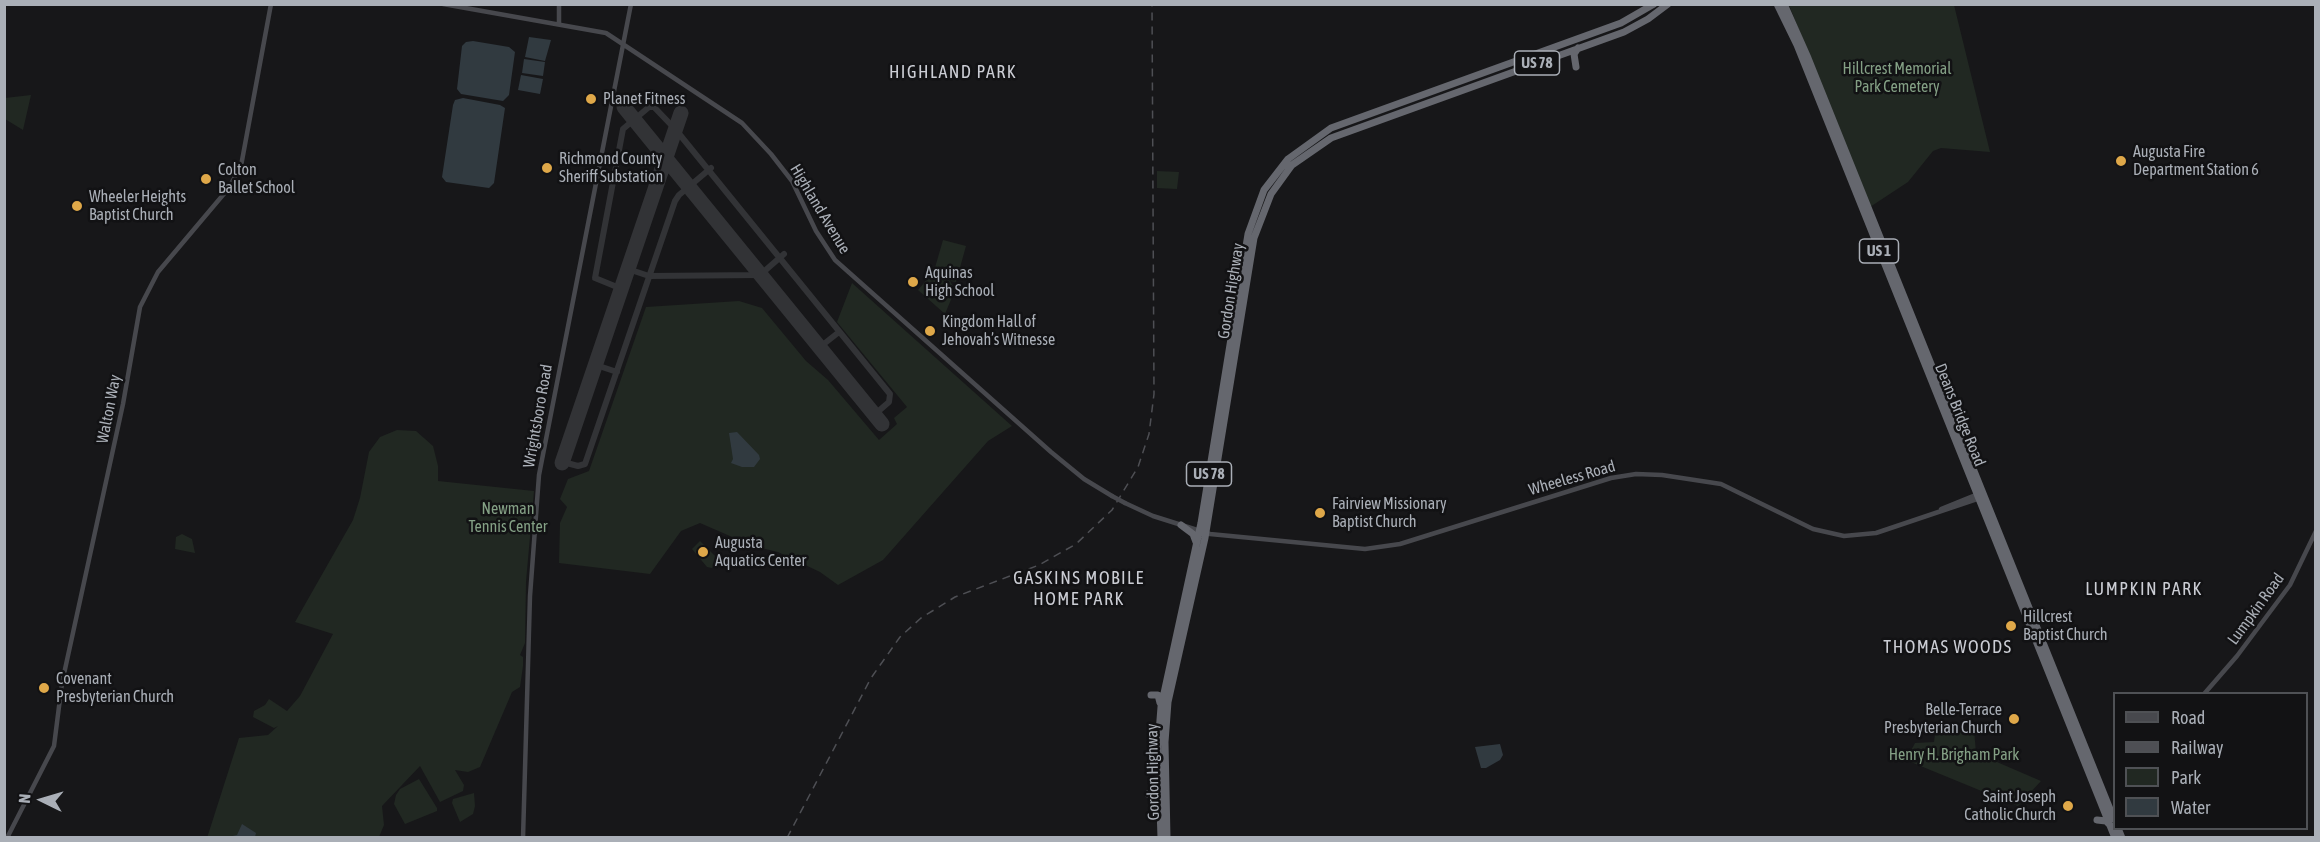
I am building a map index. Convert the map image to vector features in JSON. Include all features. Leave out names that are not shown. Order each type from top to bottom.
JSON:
[{"type":"highway","name":"Gordon Highway","points":[[1161,837],[1158,746],[1161,707],[1196,547],[1202,532],[1248,234],[1257,204],[1273,177],[1300,149],[1330,128],[1628,20],[1654,4]]},
{"type":"highway","name":"Gordon Highway","points":[[1167,837],[1166,718],[1202,532],[1254,238],[1263,208],[1284,174],[1318,146],[1341,134],[1635,27],[1668,4]]},
{"type":"highway","name":"Deans Bridge Road","points":[[1777,4],[1796,44],[2104,794],[2107,808]]},
{"type":"highway","name":"Deans Bridge Road","points":[[1784,4],[1804,48],[2112,822]]},
{"type":"highway","points":[[1543,51],[1546,42]]},
{"type":"highway","points":[[1576,67],[1574,54],[1580,48]]},
{"type":"highway","points":[[1181,525],[1193,534],[1196,547]]},
{"type":"highway","points":[[1177,661],[1179,667],[1185,668]]},
{"type":"highway","points":[[1151,694],[1159,696],[1161,707]]},
{"type":"highway","points":[[1165,773],[1168,778],[1174,779]]},
{"type":"highway","points":[[1148,794],[1155,793],[1160,801]]},
{"type":"highway","points":[[2104,794],[2113,798]]},
{"type":"highway","points":[[2097,819],[2112,822]]},
{"type":"main road","name":"Walton Way","points":[[7,837],[54,746],[62,682],[109,472],[140,307],[156,276],[228,189],[241,166],[271,4]]},
{"type":"main road","name":"Highland Avenue","points":[[443,4],[606,33],[623,42],[742,123],[792,181],[816,231],[835,260],[1083,479],[1125,503],[1202,532]]},
{"type":"main road","points":[[559,4],[559,24]]},
{"type":"main road","name":"Wrightsboro Road","points":[[523,837],[530,596],[539,475],[631,4]]},
{"type":"main road","name":"Wheeless Road","points":[[1202,532],[1372,549],[1400,544],[1611,478],[1635,474],[1662,475],[1721,484],[1807,526],[1832,534],[1872,534],[1981,496]]},
{"type":"main road","name":"Lumpkin Road","points":[[2205,692],[2242,649],[2290,585],[2316,531]]},
{"type":"main road","points":[[2107,808],[2113,800]]},
{"type":"green space","name":"Hillcrest Memorial Park Cemetery","points":[[1789,5],[1954,5],[1990,152],[1941,148],[1933,151],[1908,182],[1870,207]]},
{"type":"green space","points":[[31,95],[23,130],[5,119],[5,98]]},
{"type":"green space","points":[[1157,171],[1179,172],[1177,189],[1157,188]]},
{"type":"green space","points":[[943,240],[966,246],[956,282],[950,281],[955,290],[945,314],[918,290],[934,271]]},
{"type":"green space","points":[[852,283],[1012,426],[988,441],[883,560],[838,585],[820,572],[778,552],[753,546],[700,523],[681,531],[650,574],[559,563],[560,523],[567,507],[560,499],[568,479],[589,471],[646,307],[739,301],[762,308],[806,361],[828,380],[879,440],[897,424],[894,418],[907,407],[837,322]]},
{"type":"green space","name":"Newman Tennis Center","points":[[397,430],[416,431],[433,446],[438,466],[438,481],[534,491],[526,582],[525,643],[520,655],[523,657],[523,666],[520,687],[512,692],[480,767],[468,772],[455,770],[464,785],[463,791],[440,802],[420,766],[382,806],[384,825],[379,837],[207,838],[239,738],[268,735],[278,726],[274,728],[253,717],[254,711],[265,705],[269,699],[287,711],[300,696],[333,634],[295,622],[353,520],[369,452],[380,437]]},
{"type":"green space","points":[[182,534],[192,539],[195,553],[175,549],[176,537]]},
{"type":"green space","name":"Augusta Aquatics Center","points":[[700,541],[719,560],[712,568],[707,567],[692,549]]},
{"type":"green space","name":"Henry H. Brigham Park","points":[[1936,726],[1974,729],[1976,753],[2041,781],[2018,806],[1906,760],[1915,743],[1934,742]]},
{"type":"green space","points":[[419,779],[437,811],[405,824],[394,804],[396,795],[400,789]]},
{"type":"green space","points":[[474,793],[473,814],[460,822],[452,803],[453,799]]},
{"type":"water","points":[[529,37],[551,40],[545,61],[525,57]]},
{"type":"water","points":[[473,41],[509,47],[515,52],[509,95],[503,101],[461,94],[457,89],[462,46],[466,42]]},
{"type":"water","points":[[524,59],[545,62],[543,76],[522,73]]},
{"type":"water","points":[[521,75],[543,79],[540,94],[518,90]]},
{"type":"water","points":[[463,98],[505,108],[494,183],[489,188],[446,182],[442,177],[453,105],[455,100]]},
{"type":"water","points":[[737,432],[759,455],[760,459],[754,467],[742,467],[731,463],[733,459],[729,433]]},
{"type":"water","points":[[1500,744],[1503,755],[1500,760],[1486,768],[1481,768],[1475,747]]},
{"type":"water","points":[[242,824],[256,833],[255,837],[228,837],[237,835]]},
{"type":"taxiway","points":[[622,289],[595,278],[623,129],[649,107],[654,107],[676,130],[890,394],[889,402],[874,415]]},
{"type":"taxiway","points":[[563,462],[578,466],[585,464],[675,201],[711,168]]},
{"type":"taxiway","points":[[628,269],[649,276],[760,275],[784,254]]},
{"type":"taxiway","points":[[820,347],[839,332]]},
{"type":"taxiway","points":[[596,365],[617,372]]},
{"type":"runway","points":[[624,107],[882,424]]},
{"type":"runway","points":[[562,463],[681,113]]},
{"type":"railway","points":[[787,838],[871,678],[900,637],[921,618],[955,597],[1039,565],[1076,544],[1112,510],[1138,467],[1149,434],[1154,394],[1152,4]]},
{"type":"place","name":"Planet Fitness","points":[[591,99]]},
{"type":"place","name":"Augusta Fire Department Station 6","points":[[2121,161]]},
{"type":"place","name":"Richmond County Sheriff Substation","points":[[547,168]]},
{"type":"place","name":"Colton Ballet School","points":[[206,179]]},
{"type":"place","name":"Wheeler Heights Baptist Church","points":[[77,206]]},
{"type":"place","name":"Aquinas High School","points":[[913,282]]},
{"type":"place","name":"Kingdom Hall of Jehovah’s Witnesse","points":[[930,331]]},
{"type":"place","name":"Fairview Missionary Baptist Church","points":[[1320,513]]},
{"type":"place","name":"Augusta Aquatics Center","points":[[703,552]]},
{"type":"place","name":"Hillcrest Baptist Church","points":[[2011,626]]},
{"type":"place","name":"Covenant Presbyterian Church","points":[[44,688]]},
{"type":"place","name":"Belle-Terrace Presbyterian Church","points":[[2014,719]]},
{"type":"place","name":"Saint Joseph Catholic Church","points":[[2068,806]]},
{"type":"district","name":"HIGHLAND PARK","points":[[953,72]]},
{"type":"district","name":"GASKINS MOBILE HOME PARK","points":[[1079,588]]},
{"type":"district","name":"LUMPKIN PARK","points":[[2144,589]]},
{"type":"district","name":"THOMAS WOODS","points":[[1948,647]]}]
